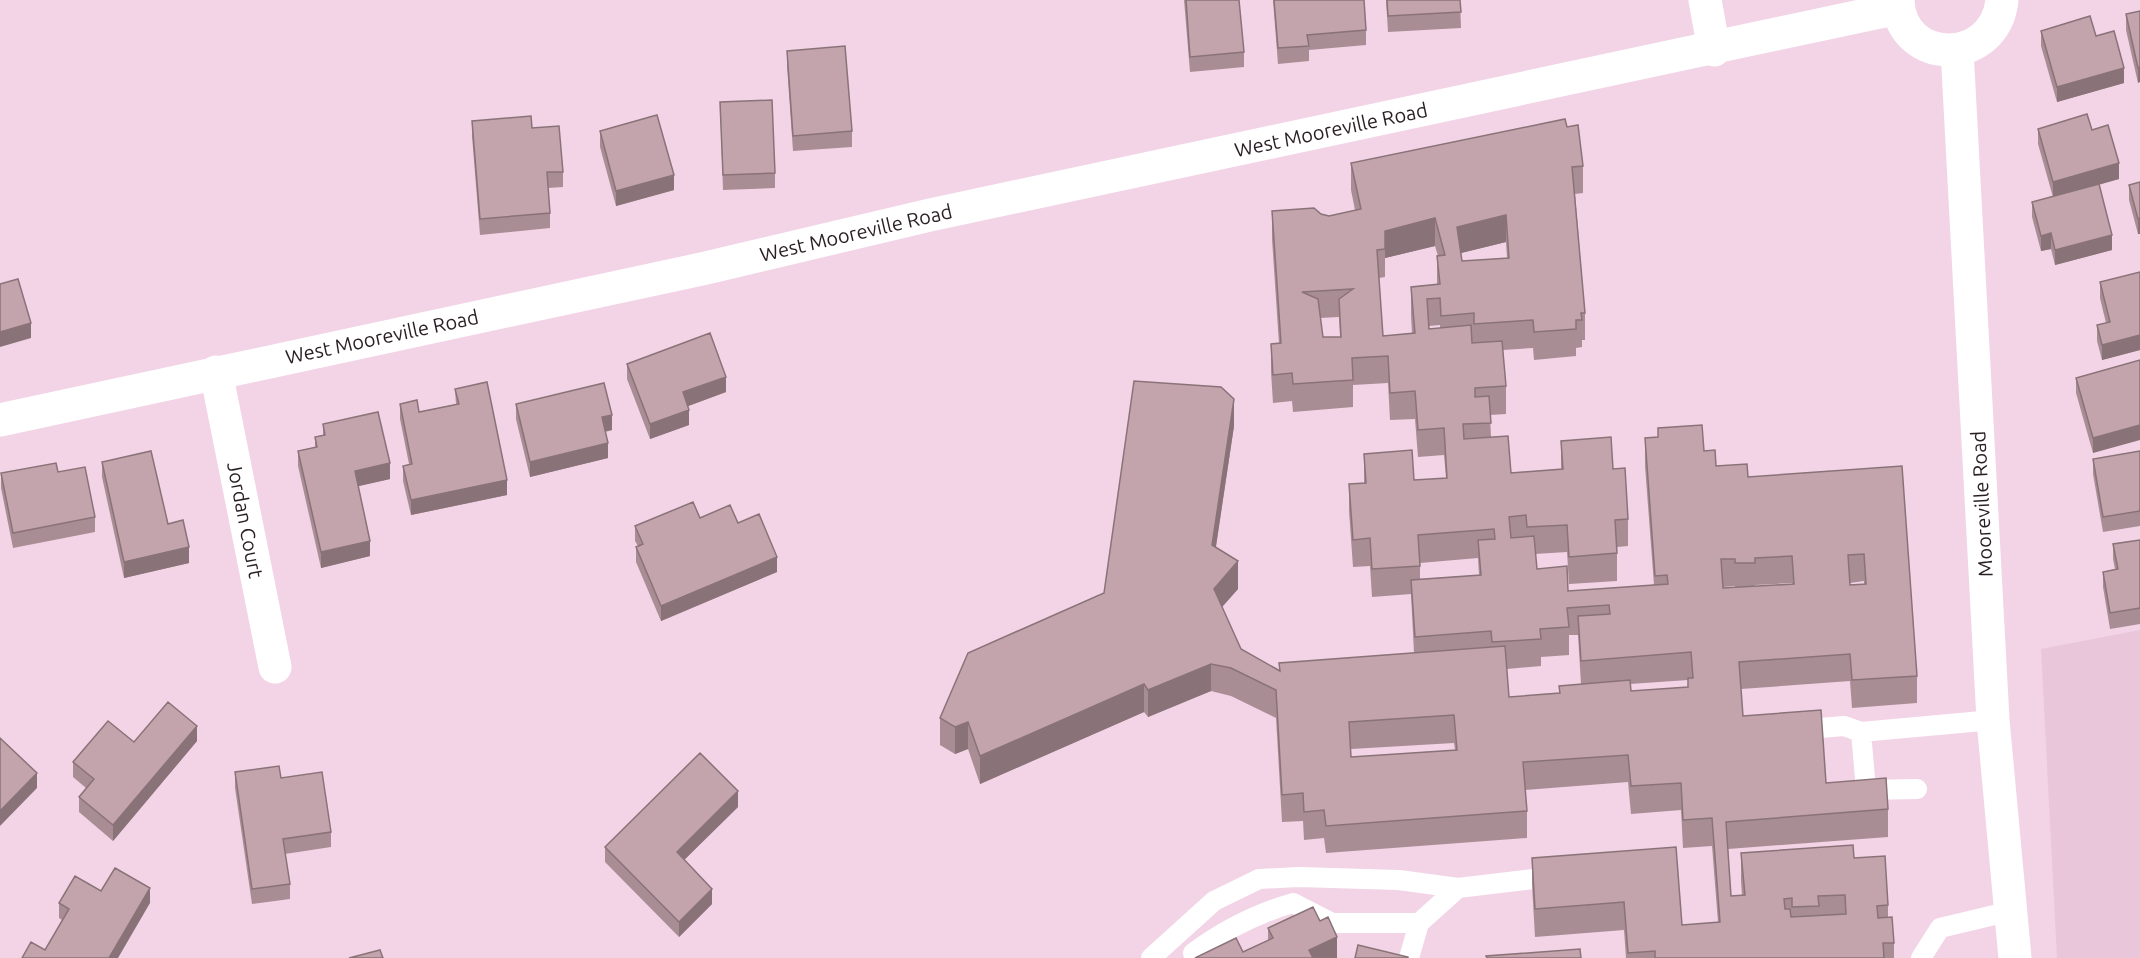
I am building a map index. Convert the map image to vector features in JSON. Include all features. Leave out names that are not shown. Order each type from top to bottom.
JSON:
[{"type":"main road","points":[[1705,0],[1714,50]]},
{"type":"main road","points":[[1898,4],[1901,19],[1911,34],[1926,45],[1943,50],[1957,50],[1972,46],[1985,38],[1995,26],[2002,0]]},
{"type":"main road","name":"West Mooreville Road","points":[[0,420],[706,268],[941,213],[1714,50],[1898,4]]},
{"type":"main road","name":"Mooreville Road","points":[[1957,50],[1993,720],[2014,958]]},
{"type":"main road","name":"Jordan Court","points":[[216,372],[275,668]]},
{"type":"lane","points":[[1781,731],[1844,726],[1861,732],[1993,720]]},
{"type":"lane","points":[[1861,732],[1866,790],[1917,789]]},
{"type":"lane","points":[[1151,958],[1214,901],[1259,879],[1299,876],[1400,880],[1458,888],[1576,874]]},
{"type":"lane","points":[[1409,958],[1419,923],[1458,888]]},
{"type":"lane","points":[[1192,953],[1218,935],[1260,912],[1293,903],[1332,923],[1419,923]]},
{"type":"lane","points":[[1921,958],[1940,928],[2011,911]]},
{"type":"shaded area","points":[[2140,630],[2140,958],[2057,958],[2041,649]]},
{"type":"building","points":[[1186,0],[1239,0],[1244,52],[1190,57]]},
{"type":"building","points":[[1274,0],[1364,0],[1366,30],[1307,35],[1309,46],[1278,48]]},
{"type":"building","points":[[1387,0],[1460,0],[1461,12],[1388,16]]},
{"type":"building","points":[[2140,11],[2140,67],[2138,68],[2126,14]]},
{"type":"building","points":[[2090,16],[2096,36],[2114,31],[2124,68],[2057,87],[2041,31]]},
{"type":"building","points":[[845,46],[852,131],[793,136],[787,51]]},
{"type":"building","points":[[772,100],[775,173],[723,175],[720,102]]},
{"type":"building","points":[[2087,114],[2092,130],[2108,125],[2119,163],[2053,182],[2038,129]]},
{"type":"building","points":[[657,115],[674,175],[616,191],[600,131]]},
{"type":"building","points":[[531,116],[532,128],[559,126],[563,172],[547,172],[550,213],[480,219],[472,121]]},
{"type":"building","points":[[1565,119],[1567,127],[1578,125],[1583,166],[1572,167],[1585,313],[1581,313],[1582,320],[1576,320],[1576,329],[1534,332],[1533,320],[1474,324],[1474,313],[1441,316],[1440,298],[1427,299],[1429,329],[1471,325],[1472,343],[1502,341],[1506,386],[1475,388],[1475,397],[1489,396],[1491,423],[1463,424],[1464,439],[1508,436],[1511,473],[1563,469],[1561,441],[1611,437],[1613,469],[1625,468],[1628,519],[1615,520],[1617,553],[1569,557],[1567,525],[1527,527],[1526,515],[1509,517],[1511,538],[1534,536],[1537,569],[1567,566],[1568,591],[1668,584],[1667,575],[1655,576],[1645,438],[1658,437],[1658,428],[1702,425],[1704,451],[1715,450],[1716,466],[1747,464],[1748,477],[1902,466],[1917,676],[1852,680],[1850,654],[1739,662],[1743,716],[1821,710],[1826,783],[1886,778],[1888,809],[1726,822],[1731,896],[1745,895],[1741,853],[1853,845],[1854,858],[1885,856],[1888,905],[1877,906],[1878,918],[1892,917],[1894,943],[1883,943],[1884,958],[1655,958],[1655,951],[1628,953],[1624,902],[1535,909],[1532,858],[1676,847],[1682,925],[1720,922],[1712,818],[1683,820],[1681,783],[1631,786],[1628,755],[1523,762],[1527,811],[1326,826],[1324,810],[1304,812],[1303,793],[1282,795],[1276,690],[1231,668],[1211,664],[1148,690],[1144,684],[980,756],[968,722],[955,727],[940,718],[968,653],[1104,593],[1134,381],[1221,387],[1234,399],[1212,545],[1238,561],[1214,589],[1241,649],[1280,671],[1279,663],[1505,646],[1509,697],[1560,693],[1559,686],[1630,680],[1631,691],[1688,687],[1688,678],[1693,678],[1691,652],[1581,661],[1578,616],[1610,614],[1609,605],[1567,608],[1569,627],[1540,629],[1541,639],[1492,642],[1491,631],[1415,637],[1411,580],[1481,575],[1478,540],[1495,539],[1494,529],[1418,535],[1420,566],[1372,569],[1370,538],[1353,540],[1349,484],[1366,483],[1364,454],[1412,450],[1414,480],[1447,478],[1444,428],[1418,430],[1415,391],[1390,393],[1388,356],[1352,358],[1353,380],[1293,384],[1292,373],[1273,375],[1271,344],[1281,343],[1272,211],[1314,208],[1321,214],[1329,216],[1361,209],[1351,163]],"holes":[[[1506,215],[1509,258],[1462,261],[1457,227]],[[1435,218],[1445,255],[1437,256],[1440,284],[1411,287],[1415,333],[1383,336],[1377,250],[1385,249],[1385,231]],[[1353,289],[1339,299],[1341,337],[1323,337],[1318,299],[1302,292]],[[1864,554],[1866,584],[1850,585],[1848,555]],[[1792,556],[1794,584],[1723,588],[1721,559],[1735,559],[1735,563],[1755,563],[1755,558]],[[1454,715],[1457,750],[1351,757],[1349,722]],[[1845,895],[1846,914],[1791,917],[1790,909],[1785,909],[1784,899],[1792,898],[1792,907],[1819,906],[1818,896]]]},
{"type":"building","points":[[2140,182],[2140,218],[2138,219],[2129,185]]},
{"type":"building","points":[[2099,184],[2112,235],[2055,250],[2051,233],[2041,236],[2032,202]]},
{"type":"building","points":[[2140,272],[2140,335],[2102,345],[2097,325],[2110,322],[2100,282]]},
{"type":"building","points":[[18,279],[31,323],[0,332],[0,284]]},
{"type":"building","points":[[710,333],[726,377],[683,392],[689,410],[650,424],[627,364]]},
{"type":"building","points":[[2140,360],[2140,425],[2093,438],[2076,378]]},
{"type":"building","points":[[487,382],[507,480],[411,500],[403,466],[412,464],[400,404],[417,400],[419,412],[459,404],[455,389]]},
{"type":"building","points":[[604,383],[612,415],[602,417],[608,443],[530,462],[516,404]]},
{"type":"building","points":[[378,412],[390,463],[355,471],[370,541],[321,552],[298,451],[317,447],[315,437],[325,435],[323,424]]},
{"type":"building","points":[[151,451],[168,524],[183,520],[189,547],[124,562],[102,462]]},
{"type":"building","points":[[2140,451],[2140,511],[2103,517],[2093,459]]},
{"type":"building","points":[[56,463],[58,472],[85,467],[95,517],[13,533],[1,473]]},
{"type":"building","points":[[693,502],[700,518],[730,505],[738,523],[759,514],[777,557],[661,606],[636,547],[643,544],[635,526]]},
{"type":"building","points":[[2140,540],[2140,608],[2110,613],[2103,572],[2118,569],[2113,544]]},
{"type":"building","points":[[168,702],[197,726],[113,825],[79,797],[94,779],[73,762],[108,721],[134,742]]},
{"type":"building","points":[[0,738],[37,773],[0,811]]},
{"type":"building","points":[[700,753],[738,791],[677,852],[712,889],[679,922],[605,847]]},
{"type":"building","points":[[279,766],[281,778],[322,772],[331,832],[283,839],[290,884],[252,889],[235,772]]},
{"type":"building","points":[[115,868],[150,888],[109,958],[22,958],[31,942],[45,950],[69,909],[59,903],[75,876],[101,891]]},
{"type":"building","points":[[1313,907],[1320,921],[1328,917],[1337,937],[1309,950],[1313,958],[1195,958],[1236,938],[1243,952],[1273,938],[1268,928]]},
{"type":"building","points":[[1358,945],[1408,957],[1408,958],[1355,958]]},
{"type":"building","points":[[1580,949],[1581,958],[1487,958],[1486,956]]},
{"type":"building","points":[[380,950],[383,958],[349,958]]}]
